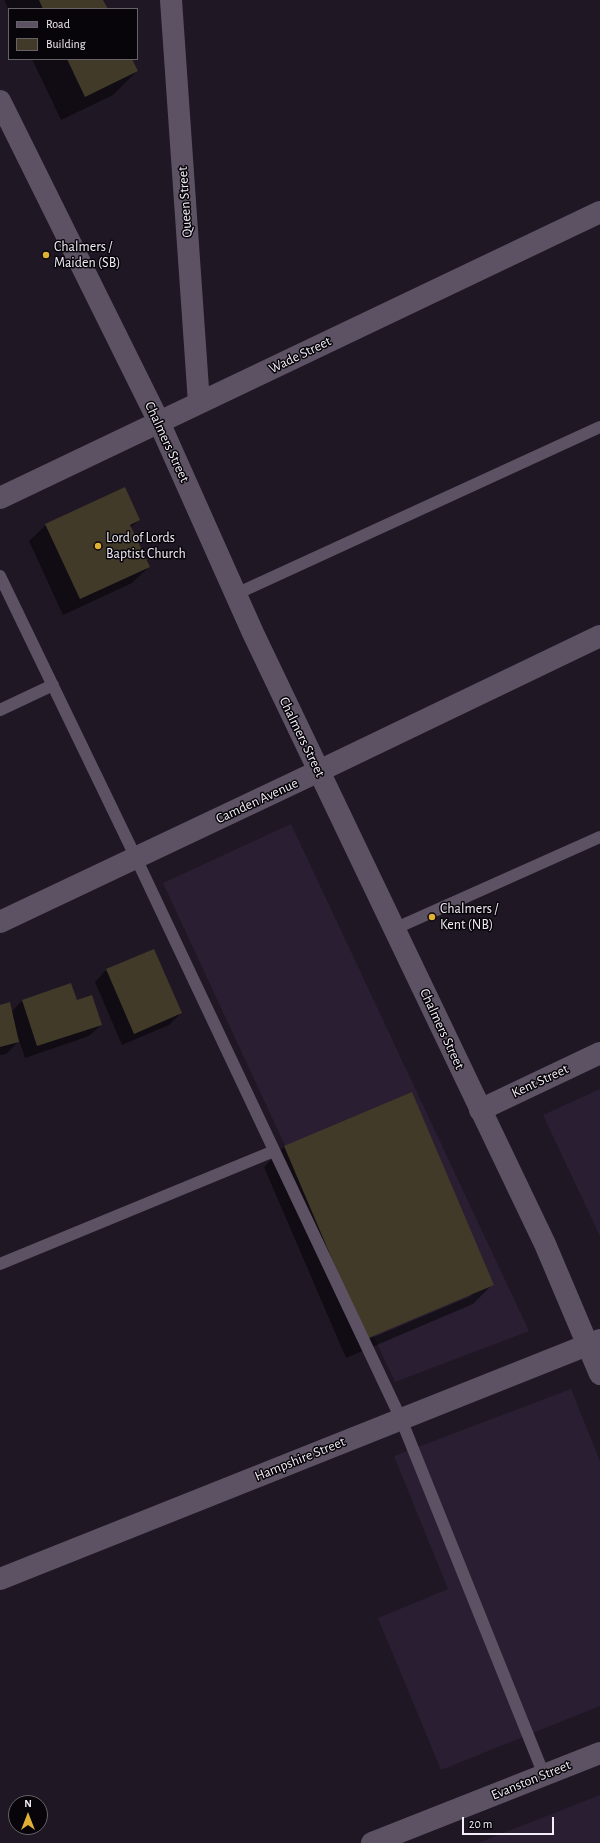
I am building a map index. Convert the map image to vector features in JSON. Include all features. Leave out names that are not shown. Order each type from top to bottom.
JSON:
[{"type":"street","name":"Queen Street","points":[[171,0],[199,403]]},
{"type":"street","name":"Chalmers Street","points":[[0,101],[159,422],[236,594],[319,772],[544,1244],[594,1342],[600,1374]]},
{"type":"street","name":"Wade Street","points":[[0,498],[600,212]]},
{"type":"street","name":"Camden Avenue","points":[[0,922],[319,772],[600,636]]},
{"type":"street","name":"Kent Street","points":[[480,1110],[600,1053]]},
{"type":"street","name":"Hampshire Street","points":[[0,1579],[594,1342]]},
{"type":"street","name":"Evanston Street","points":[[372,1843],[600,1753]]},
{"type":"lane","points":[[236,594],[600,428]]},
{"type":"lane","points":[[0,576],[136,858],[401,1419],[544,1775]]},
{"type":"lane","points":[[0,710],[53,685]]},
{"type":"lane","points":[[394,929],[600,837]]},
{"type":"lane","points":[[0,1264],[274,1151]]},
{"type":"shaded area","points":[[291,824],[529,1331],[395,1382],[163,883]]},
{"type":"shaded area","points":[[600,1089],[600,1236],[543,1115]]},
{"type":"shaded area","points":[[571,1389],[600,1461],[600,1706],[441,1770],[378,1618],[448,1589],[394,1456]]},
{"type":"shaded area","points":[[600,1795],[600,1843],[478,1843]]},
{"type":"building","points":[[39,0],[103,0],[107,8],[43,8]]},
{"type":"building","points":[[67,60],[132,60],[138,71],[85,97]]},
{"type":"building","name":"Lord of Lords Baptist Church","points":[[125,487],[140,520],[130,525],[150,567],[80,599],[45,524]]},
{"type":"building","points":[[154,949],[182,1013],[134,1034],[106,969]]},
{"type":"building","points":[[71,983],[77,1000],[92,995],[102,1025],[37,1046],[22,1000]]},
{"type":"building","points":[[10,1002],[19,1042],[0,1047],[0,1005]]},
{"type":"building","points":[[412,1092],[494,1285],[366,1339],[284,1146]]},
{"type":"place","name":"Chalmers / Maiden (SB)","points":[[46,255]]},
{"type":"place","name":"Lord of Lords Baptist Church","points":[[98,546]]},
{"type":"place","name":"Chalmers / Kent (NB)","points":[[432,917]]}]
